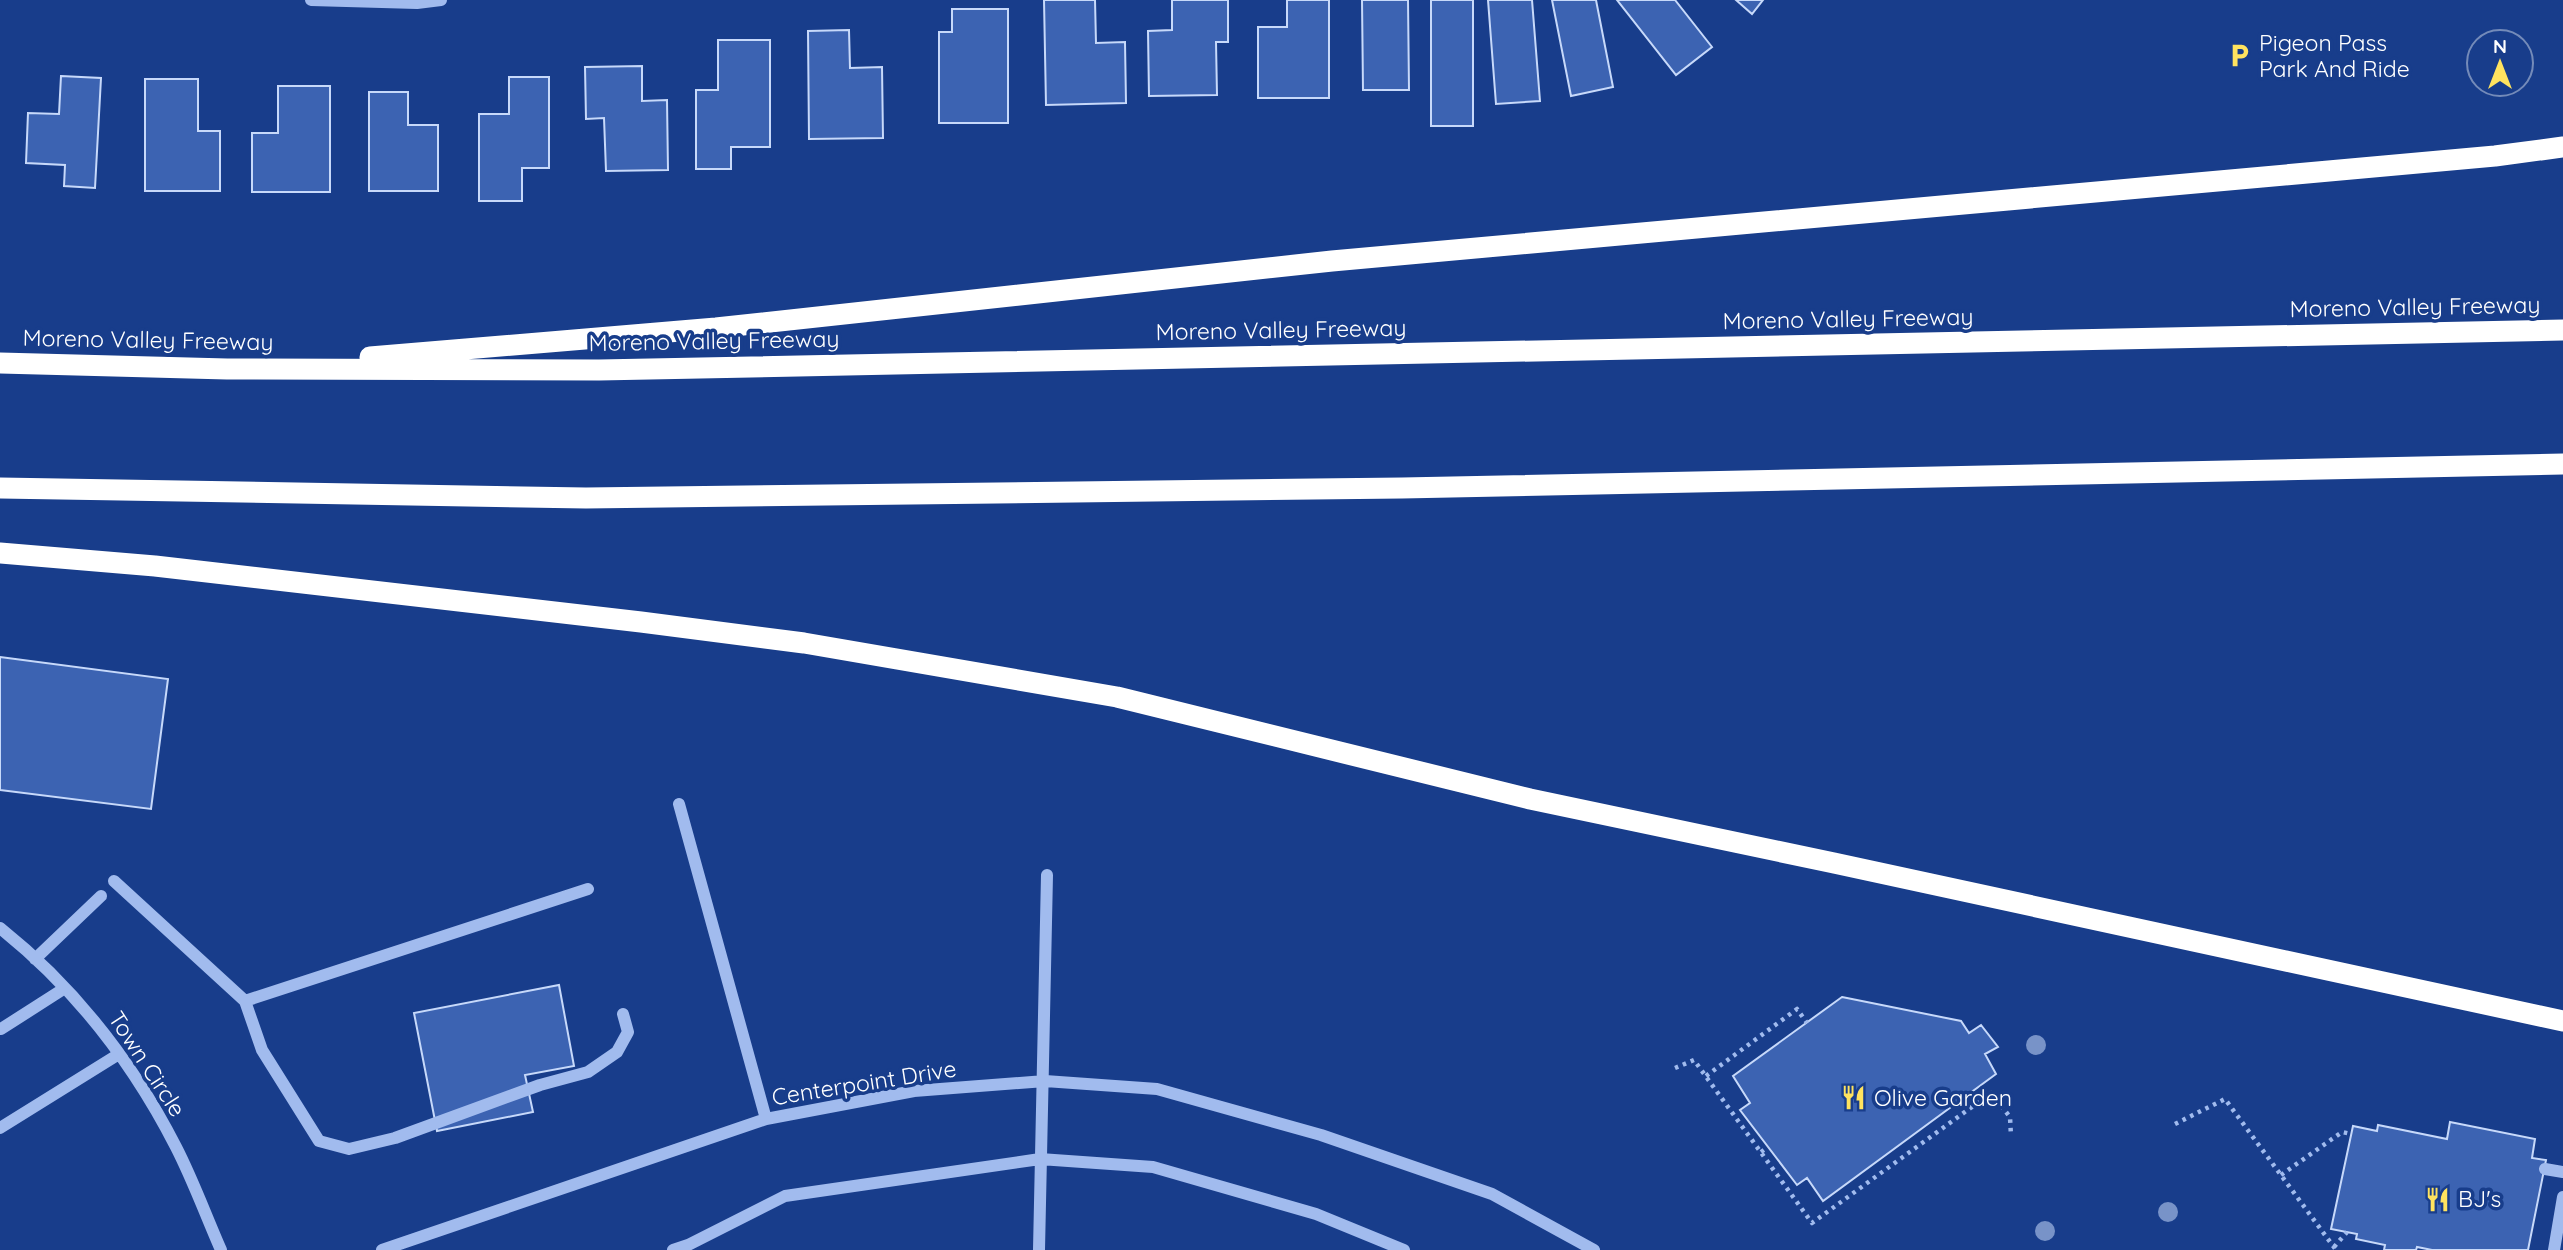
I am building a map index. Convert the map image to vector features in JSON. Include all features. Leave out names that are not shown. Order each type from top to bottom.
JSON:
[{"type":"highway","points":[[227,369],[716,328],[1332,261],[2494,156],[2563,146]]},
{"type":"highway","name":"Moreno Valley Freeway","points":[[0,363],[227,369],[612,370],[2563,330]]},
{"type":"highway","points":[[0,488],[586,498],[1416,488],[2563,464]]},
{"type":"highway","points":[[0,552],[155,566],[804,643],[1117,697],[1530,799],[2563,1021]]},
{"type":"street","points":[[311,0],[417,3],[441,0]]},
{"type":"street","points":[[679,804],[766,1119]]},
{"type":"street","points":[[1039,1250],[1040,1160],[1045,1081],[1047,875]]},
{"type":"street","points":[[114,881],[244,1001],[262,1050],[319,1141],[349,1149],[395,1138],[540,1085],[588,1072],[617,1052],[628,1032],[623,1014]]},
{"type":"street","points":[[244,1001],[588,889]]},
{"type":"street","points":[[35,959],[101,896]]},
{"type":"street","name":"Town Circle","points":[[0,928],[65,988],[119,1054],[176,1148],[221,1250]]},
{"type":"street","points":[[1,1029],[65,988]]},
{"type":"street","points":[[0,1128],[119,1054]]},
{"type":"street","name":"Centerpoint Drive","points":[[382,1250],[766,1119],[914,1091],[1045,1081],[1157,1089],[1321,1135],[1492,1194],[1594,1250]]},
{"type":"street","points":[[673,1250],[785,1196],[1040,1160],[1153,1167],[1316,1214],[1404,1250]]},
{"type":"street","points":[[2544,1169],[2563,1172]]},
{"type":"street","points":[[2554,1250],[2563,1197]]},
{"type":"path","points":[[1706,1076],[1797,1009],[1807,1023]]},
{"type":"path","points":[[1675,1068],[1695,1060],[1812,1223],[1992,1093],[2010,1117],[2011,1136]]},
{"type":"path","points":[[2175,1124],[2225,1099],[2335,1248],[2347,1232]]},
{"type":"path","points":[[2281,1175],[2342,1132],[2351,1134]]},
{"type":"path","points":[[1761,1152],[1768,1147]]},
{"type":"building","points":[[1044,0],[1095,0],[1096,43],[1125,42],[1126,103],[1046,105]]},
{"type":"building","points":[[1172,0],[1228,0],[1228,42],[1216,42],[1217,95],[1149,96],[1148,31],[1172,30]]},
{"type":"building","points":[[1287,0],[1329,0],[1329,98],[1258,98],[1258,27],[1287,27]]},
{"type":"building","points":[[1362,0],[1408,0],[1409,90],[1363,90]]},
{"type":"building","points":[[1431,0],[1473,0],[1473,126],[1431,126]]},
{"type":"building","points":[[1488,0],[1532,0],[1540,101],[1496,104]]},
{"type":"building","points":[[1552,0],[1596,0],[1613,87],[1571,96]]},
{"type":"building","points":[[1617,0],[1675,0],[1712,47],[1676,75]]},
{"type":"building","points":[[1736,0],[1763,0],[1752,14]]},
{"type":"building","points":[[952,9],[1008,9],[1008,123],[939,123],[939,32],[952,32]]},
{"type":"building","points":[[849,30],[850,68],[882,67],[883,138],[809,139],[808,31]]},
{"type":"building","points":[[718,40],[770,40],[770,147],[731,147],[731,169],[696,169],[696,90],[718,90]]},
{"type":"building","points":[[642,66],[642,101],[667,100],[668,170],[606,171],[604,118],[586,119],[585,67]]},
{"type":"building","points":[[61,76],[101,78],[95,188],[64,186],[65,165],[26,163],[28,113],[59,114]]},
{"type":"building","points":[[509,77],[549,77],[549,168],[522,168],[522,201],[479,201],[479,114],[509,114]]},
{"type":"building","points":[[145,79],[198,79],[198,131],[220,131],[220,191],[145,191]]},
{"type":"building","points":[[278,86],[330,86],[330,192],[252,192],[252,133],[278,133]]},
{"type":"building","points":[[369,92],[408,92],[408,125],[438,125],[438,191],[369,191]]},
{"type":"building","points":[[0,657],[168,679],[151,809],[0,790]]},
{"type":"building","points":[[559,985],[574,1066],[525,1075],[533,1112],[437,1131],[414,1013]]},
{"type":"building","name":"Olive Garden","points":[[1842,997],[1961,1021],[1969,1033],[1981,1025],[1998,1047],[1985,1054],[1996,1074],[1823,1201],[1807,1178],[1797,1185],[1740,1110],[1750,1103],[1733,1076]]},
{"type":"building","name":"BJ's","points":[[2450,1122],[2535,1139],[2532,1158],[2546,1160],[2528,1250],[2432,1250],[2417,1247],[2416,1250],[2384,1250],[2385,1245],[2356,1239],[2357,1234],[2331,1229],[2353,1126],[2377,1131],[2378,1125],[2447,1139]]},
{"type":"place","name":"Pigeon Pass Park And Ride","points":[[2239,56]]},
{"type":"place","name":"Olive Garden","points":[[1854,1098]]},
{"type":"place","name":"BJ's","points":[[2438,1199]]}]
